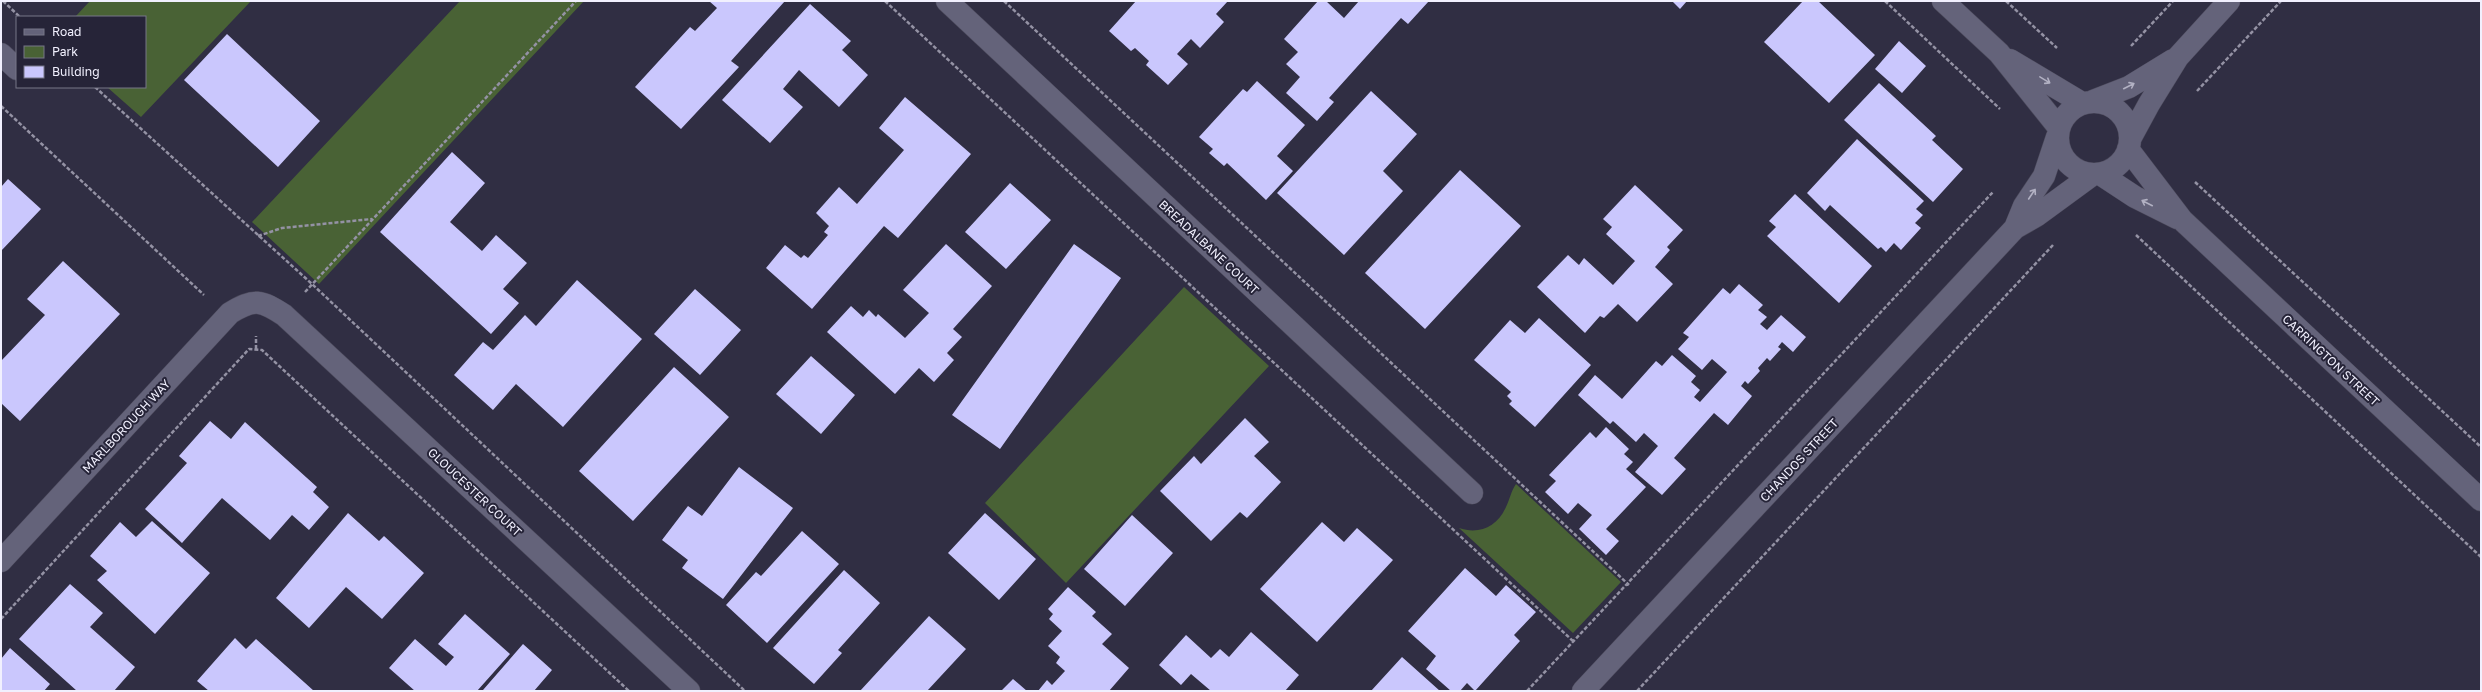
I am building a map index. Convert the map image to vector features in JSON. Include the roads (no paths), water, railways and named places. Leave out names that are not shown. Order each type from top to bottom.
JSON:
[{"type":"street","name":"BREADALBANE COURT","points":[[946,1],[1472,492]]},
{"type":"street","points":[[1943,1],[1999,53],[2058,133],[2059,148],[2071,167],[2096,174],[2135,197],[2182,220]]},
{"type":"street","points":[[2014,228],[2036,216],[2096,174],[2118,165],[2149,104],[2178,57],[2229,1]]},
{"type":"street","points":[[1999,53],[2088,102],[2115,108],[2123,116],[2129,128],[2129,144],[2182,220]]},
{"type":"street","points":[[1,54],[16,68]]},
{"type":"street","points":[[2014,228],[2024,206],[2044,176],[2064,118],[2072,109],[2129,87],[2178,57]]},
{"type":"street","name":"CARRINGTON STREET","points":[[2182,220],[2481,500]]},
{"type":"street","name":"CHANDOS STREET","points":[[1583,691],[2014,228]]},
{"type":"street","name":"GLOUCESTER COURT","points":[[257,301],[268,304],[284,315],[689,691]]},
{"type":"street","name":"MARLBOROUGH WAY","points":[[1,561],[226,317],[245,303],[257,301]]}]
